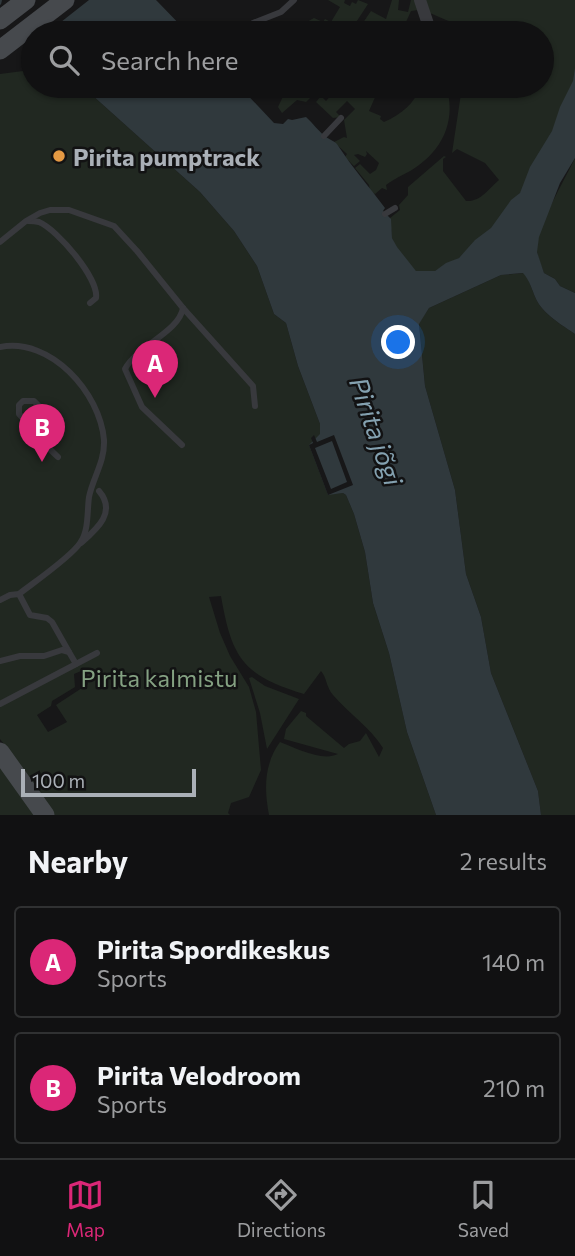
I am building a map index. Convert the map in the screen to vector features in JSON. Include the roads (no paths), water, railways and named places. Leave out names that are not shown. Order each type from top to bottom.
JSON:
[{"type":"main road","points":[[0,20],[26,0]]},
{"type":"main road","points":[[38,21],[65,0]]},
{"type":"main road","points":[[0,50],[21,34]]},
{"type":"main road","points":[[0,752],[45,815]]},
{"type":"street","points":[[421,0],[427,21]]},
{"type":"lane","points":[[258,21],[281,12],[294,0]]},
{"type":"lane","points":[[324,136],[341,118]]},
{"type":"lane","points":[[386,214],[395,208]]},
{"type":"lane","points":[[0,243],[40,213],[58,209],[108,223],[126,238],[183,308],[253,386],[255,406]]},
{"type":"lane","points":[[26,222],[39,222],[67,245],[96,286],[96,298],[90,303]]},
{"type":"lane","points":[[182,445],[142,407],[125,369],[141,351],[178,321],[183,308]]},
{"type":"lane","points":[[0,347],[25,347],[47,356],[79,383],[95,405],[104,439],[103,453],[101,468],[90,495],[85,531],[80,544]]},
{"type":"lane","points":[[41,436],[52,435],[56,430],[56,423],[34,401],[23,401],[19,405],[19,414],[41,436],[43,444],[58,457]]},
{"type":"lane","points":[[0,600],[19,594],[100,527],[104,519],[105,501],[99,491]]},
{"type":"lane","points":[[19,594],[30,615],[47,618],[52,622],[76,664]]},
{"type":"lane","points":[[0,661],[20,656],[44,656],[62,650],[69,652]]},
{"type":"lane","points":[[0,704],[97,653]]},
{"type":"water","points":[[0,0],[156,0],[176,21],[21,21],[21,31],[0,4]]},
{"type":"water","name":"Pirita jõgi","points":[[575,68],[575,158],[560,183],[539,237],[537,252],[544,273],[555,279],[560,286],[575,293],[575,334],[543,310],[523,273],[501,275],[429,308],[419,324],[425,386],[455,490],[466,574],[481,617],[491,673],[538,791],[541,815],[436,815],[407,732],[389,653],[373,603],[365,552],[354,514],[346,495],[328,495],[309,445],[320,434],[320,424],[298,366],[286,323],[274,314],[257,266],[234,231],[200,192],[95,98],[250,98],[274,123],[283,124],[288,119],[306,117],[323,135],[338,145],[385,208],[383,211],[391,219],[392,238],[416,271],[435,271],[459,258],[475,240],[491,228],[511,200],[520,193],[530,167],[552,131],[573,81]]},
{"type":"place","name":"Pirita pumptrack","points":[[59,156]]},
{"type":"place","name":"Pirita Spordikeskus","points":[[155,398]]},
{"type":"place","name":"Pirita Velodroom","points":[[42,462]]},
{"type":"park label","name":"Pirita kalmistu","points":[[159,677]]}]
